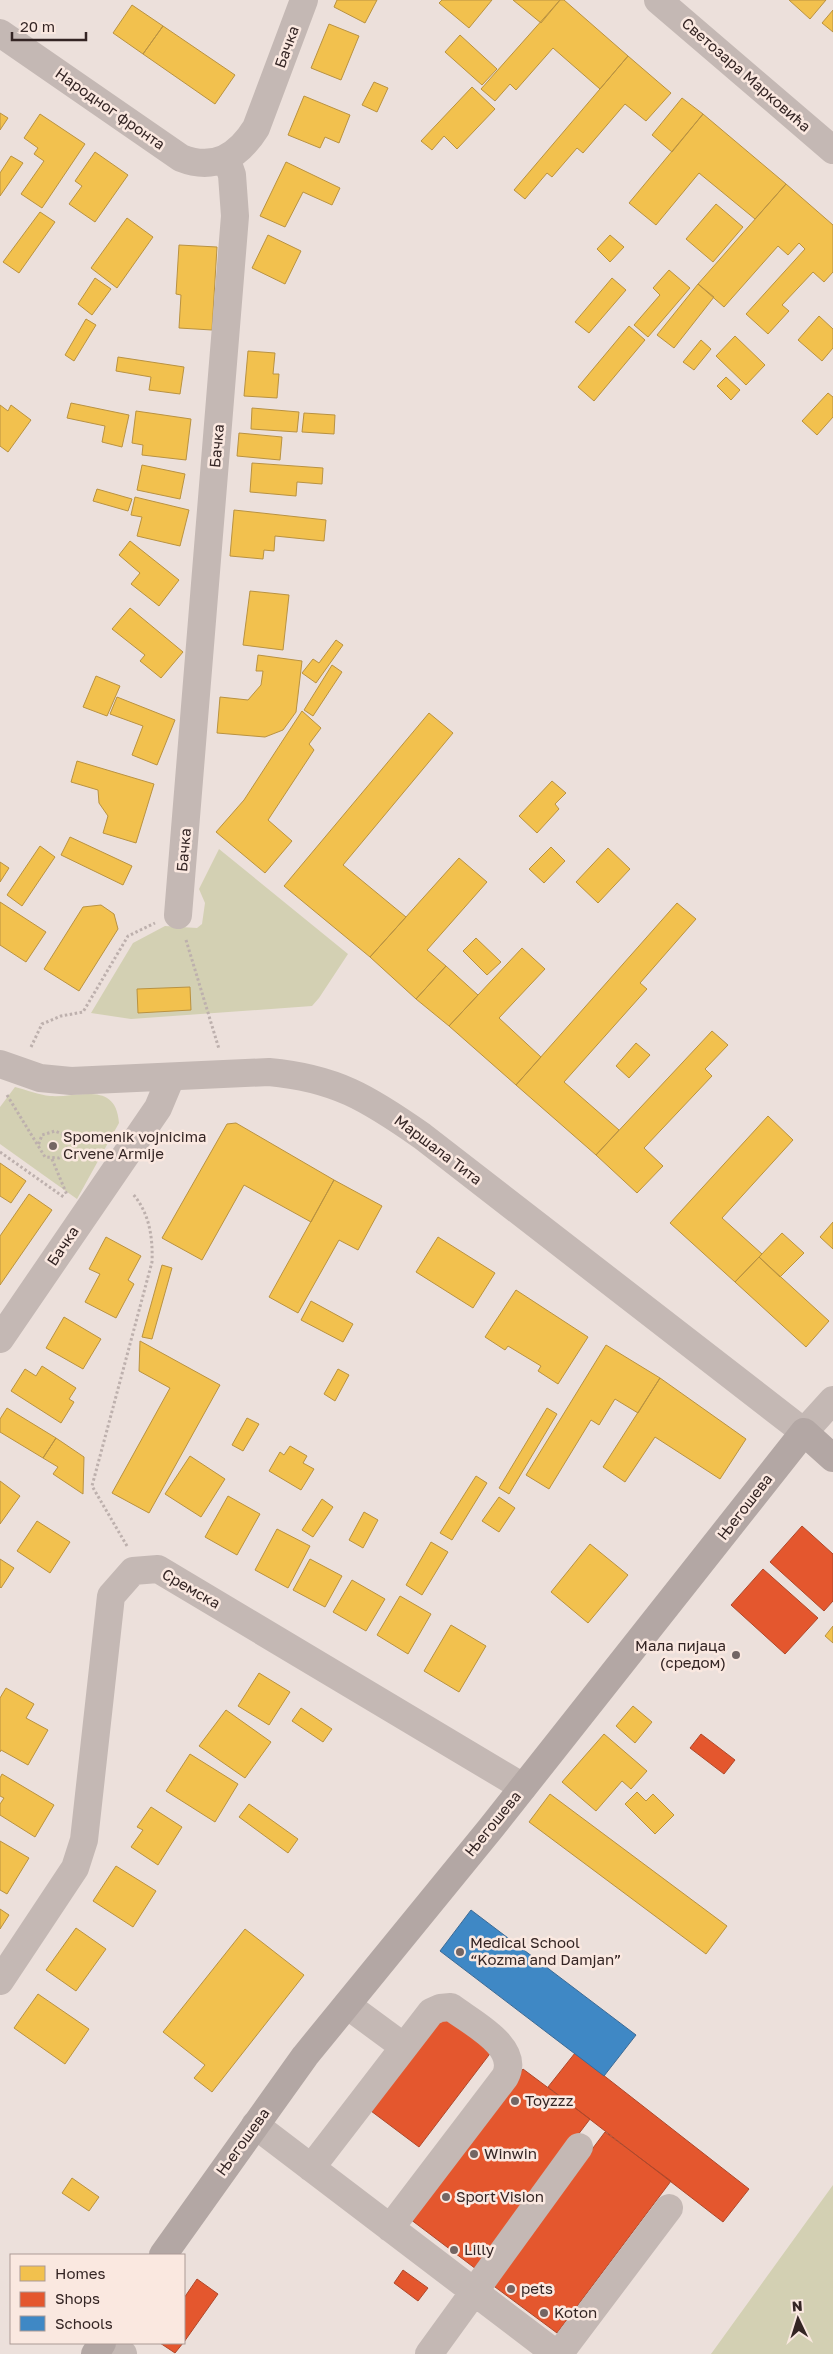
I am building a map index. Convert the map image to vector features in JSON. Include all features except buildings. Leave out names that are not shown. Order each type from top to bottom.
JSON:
[{"type":"main road","points":[[804,1432],[833,1458]]},
{"type":"main road","name":"Његошева","points":[[164,2254],[305,2056],[523,1787],[804,1432]]},
{"type":"street","name":"Бачка","points":[[178,915],[235,216],[232,175],[226,158],[248,141],[256,128],[304,0]]},
{"type":"street","name":"Светозара Марковића","points":[[658,0],[833,150]]},
{"type":"street","name":"Народног фронта","points":[[0,33],[181,158],[194,163],[215,162],[226,158]]},
{"type":"street","name":"Маршала Тита","points":[[9,1068],[40,1078],[71,1081],[268,1072],[297,1075],[342,1087],[365,1098],[422,1136],[804,1432]]},
{"type":"street","name":"Бачка","points":[[0,1339],[158,1108],[171,1077]]},
{"type":"street","name":"Његошева","points":[[804,1432],[833,1400]]},
{"type":"street","name":"Сремска","points":[[0,1981],[75,1868],[84,1840],[111,1596],[132,1571],[158,1569],[523,1787]]},
{"type":"street","points":[[347,2005],[404,2047]]},
{"type":"street","points":[[311,2168],[431,2012],[440,2008],[451,2007],[503,2046],[510,2068],[390,2228]]},
{"type":"street","points":[[255,2125],[558,2354],[669,2208]]},
{"type":"street","points":[[429,2354],[579,2147]]},
{"type":"street","points":[[109,2344],[123,2354]]},
{"type":"path","points":[[9,1068],[42,1024],[61,1016],[83,1012],[128,936],[153,923],[178,915],[220,1049],[221,1074]]},
{"type":"path","points":[[0,1096],[4,1090],[38,1146],[45,1157],[59,1158],[66,1154],[68,1145],[62,1134],[55,1131],[46,1133],[40,1138],[38,1146]]},
{"type":"path","points":[[0,1152],[70,1201],[52,1159]]},
{"type":"path","points":[[114,1171],[143,1205],[153,1242],[152,1262],[92,1486],[142,1570]]},
{"type":"shaded area","points":[[219,849],[348,954],[319,998],[312,1006],[131,1019],[91,1013],[133,943],[165,926],[197,928],[202,924],[205,903],[199,889]]},
{"type":"shaded area","points":[[15,1087],[50,1096],[94,1094],[103,1096],[111,1101],[116,1110],[119,1123],[77,1199],[0,1144],[0,1107]]},
{"type":"shaded area","points":[[833,2185],[833,2354],[711,2354]]},
{"type":"place","name":"Spomenik vojnicima Crvene Armije","points":[[53,1146]]},
{"type":"place","name":"Мала пијаца (средом)","points":[[736,1655]]},
{"type":"place","name":"Medical School “Kozma and Damjan”","points":[[460,1952]]},
{"type":"place","name":"Toyzzz","points":[[515,2101]]},
{"type":"place","name":"Winwin","points":[[474,2154]]},
{"type":"place","name":"Sport Vision","points":[[446,2197]]},
{"type":"place","name":"Lilly","points":[[454,2250]]},
{"type":"place","name":"pets","points":[[511,2289]]},
{"type":"place","name":"Koton","points":[[544,2313]]}]
